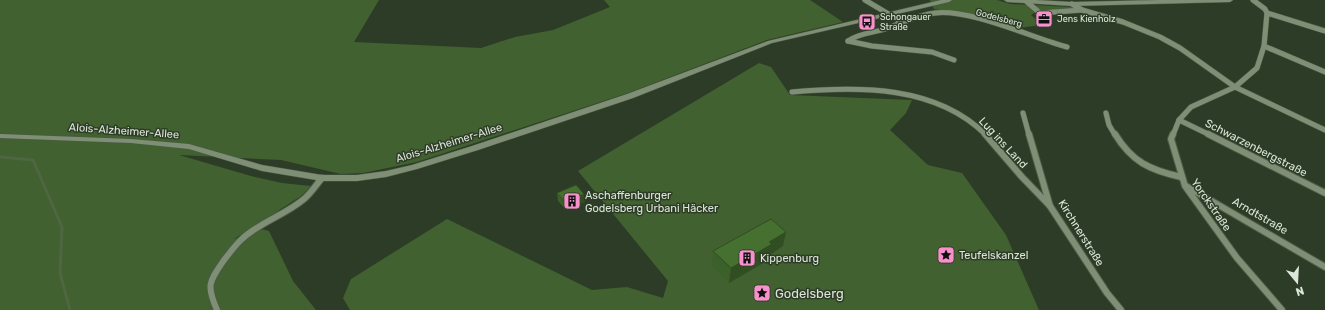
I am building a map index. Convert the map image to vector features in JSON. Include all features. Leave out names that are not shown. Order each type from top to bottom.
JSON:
[{"type":"street","points":[[865,0],[902,22]]},
{"type":"street","name":"Alois-Alzheimer-Allee","points":[[0,136],[131,141],[190,147],[262,168],[322,178],[357,178],[386,174],[414,167],[630,96],[770,42],[888,13],[949,0]]},
{"type":"street","points":[[1007,0],[1072,4],[1126,1],[1230,0]]},
{"type":"street","points":[[1253,0],[1265,9],[1267,13],[1325,31]]},
{"type":"street","points":[[1027,2],[1034,10],[1040,13],[1082,10]]},
{"type":"street","points":[[1072,4],[1082,10],[1123,22],[1160,37],[1180,48],[1235,87],[1325,130]]},
{"type":"street","name":"Godelsberg","points":[[954,60],[932,52],[872,46],[848,41],[854,36],[884,30],[902,22],[932,14],[944,13],[974,19],[1067,47]]},
{"type":"street","name":"Yorckstraße","points":[[1267,13],[1264,46],[1257,68],[1235,87],[1191,107],[1179,120],[1171,139],[1184,186],[1237,258],[1282,310]]},
{"type":"street","points":[[1264,46],[1325,72]]},
{"type":"street","name":"Lug ins Land","points":[[792,92],[825,88],[880,90],[905,94],[945,108],[971,122],[1050,206]]},
{"type":"street","name":"Kirchnerstraße","points":[[1023,113],[1050,206],[1107,293],[1121,310]]},
{"type":"street","points":[[1106,114],[1106,118],[1117,138],[1137,161],[1161,172],[1181,177]]},
{"type":"street","name":"Schwarzenbergstraße","points":[[1179,120],[1325,194]]},
{"type":"street","points":[[217,310],[210,294],[210,283],[214,272],[241,238],[304,199],[322,178]]},
{"type":"street","name":"Arndtstraße","points":[[1184,186],[1325,266]]},
{"type":"green space","points":[[0,0],[379,0],[354,42],[481,48],[515,37],[553,30],[610,7],[604,0],[810,0],[843,22],[767,40],[628,93],[417,162],[363,173],[341,174],[281,160],[179,155],[251,176],[282,183],[311,186],[301,196],[234,239],[261,229],[269,231],[293,281],[316,310],[0,310]]},
{"type":"green space","points":[[930,0],[997,0],[1010,4],[1072,7],[1075,10],[1036,12],[1031,15],[1042,25],[1018,28],[976,16],[934,9]]},
{"type":"green space","points":[[759,63],[771,67],[790,95],[912,100],[906,113],[890,130],[928,165],[962,173],[1006,235],[1039,310],[350,310],[343,298],[351,279],[447,219],[592,290],[627,287],[663,298],[668,281],[578,171]]},
{"type":"building","points":[[576,185],[584,194],[565,202],[557,193]]},
{"type":"building","points":[[771,219],[786,232],[769,242],[772,244],[731,268],[713,251]]},
{"type":"waterway","points":[[0,157],[33,160],[62,227],[60,273],[70,310]]},
{"type":"place","name":"Jens Kienholz","points":[[1044,19]]},
{"type":"place","name":"Schongauer Straße","points":[[867,22]]},
{"type":"place","name":"Aschaffenburger Godelsberg Urbani Häcker","points":[[572,201]]},
{"type":"place","name":"Teufelskanzel","points":[[946,255]]},
{"type":"place","name":"Kippenburg","points":[[747,258]]},
{"type":"place","name":"Godelsberg","points":[[762,293]]}]
